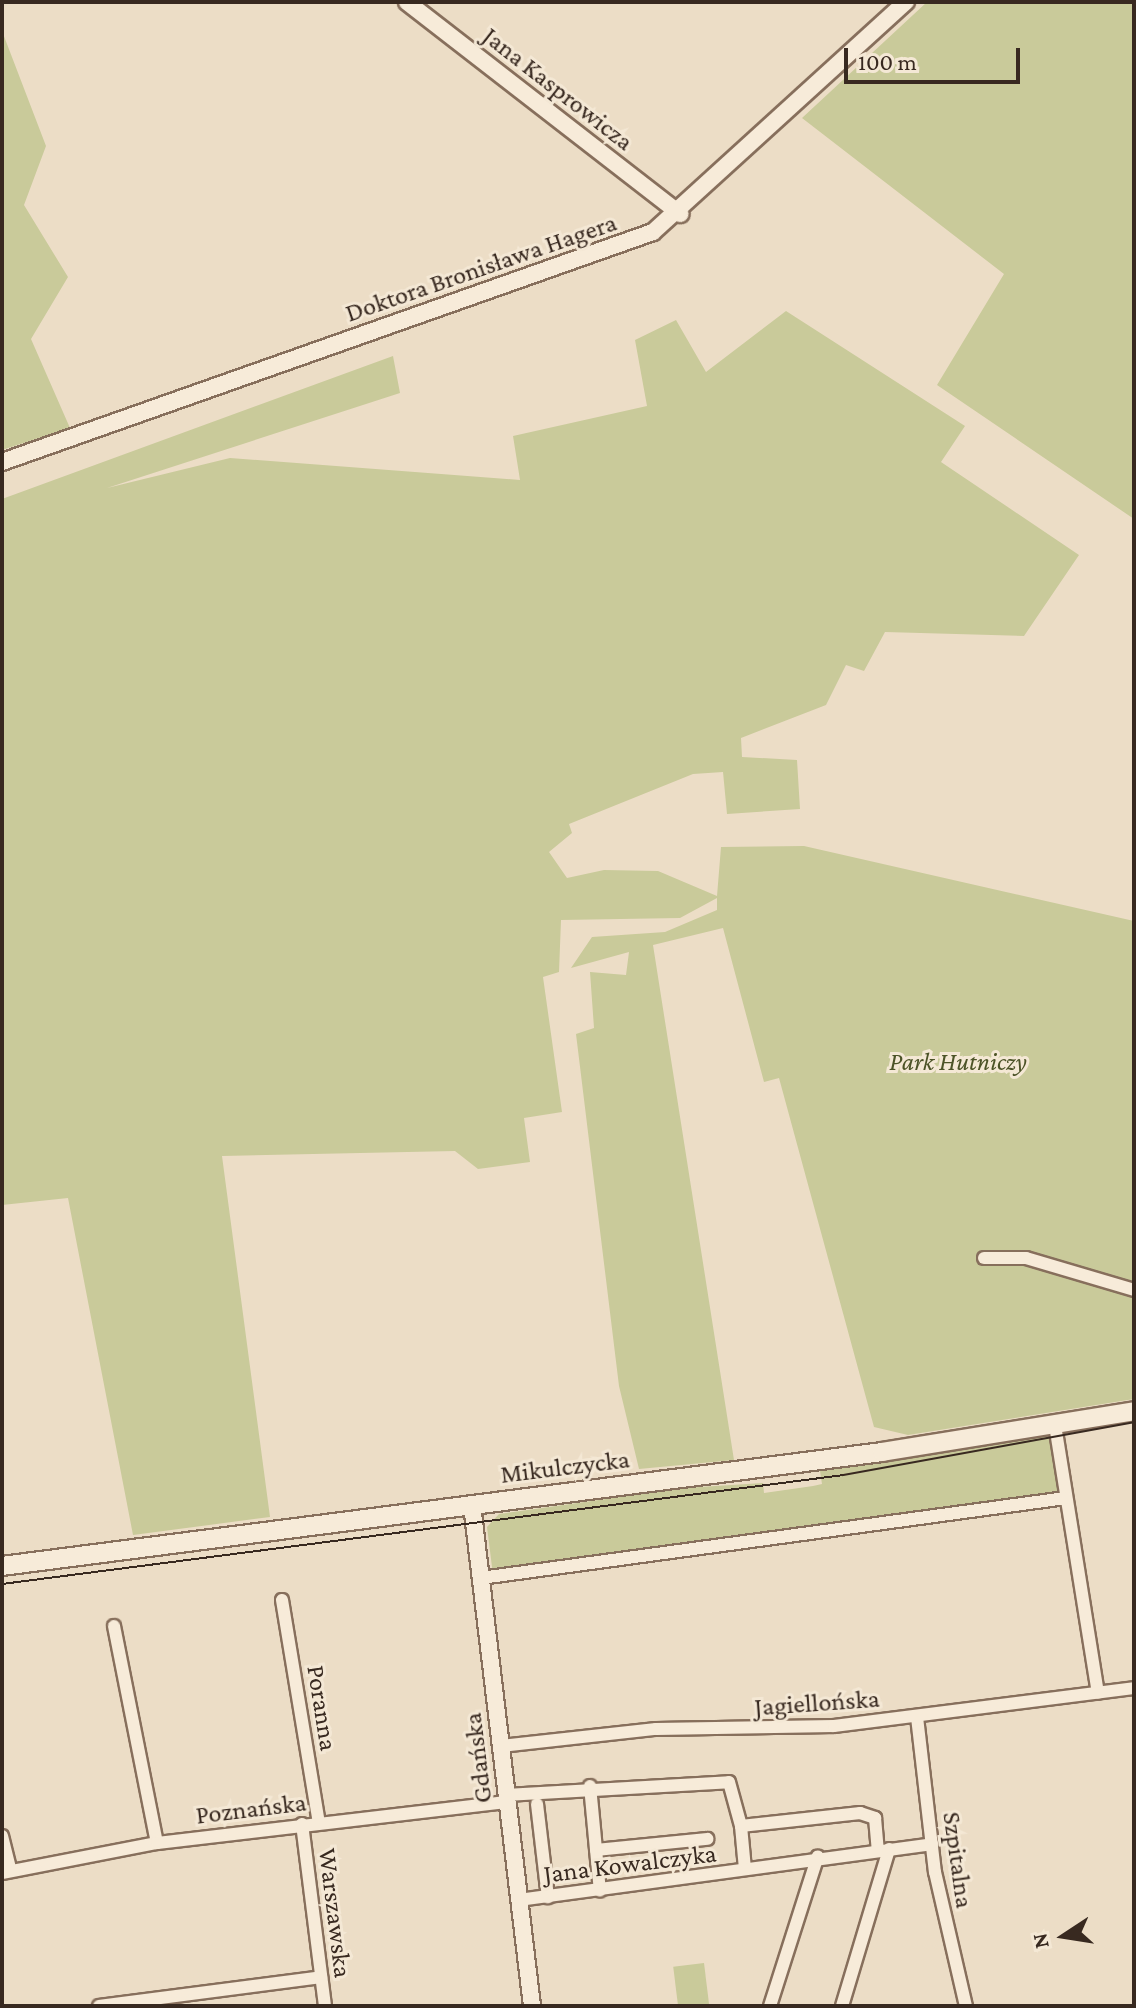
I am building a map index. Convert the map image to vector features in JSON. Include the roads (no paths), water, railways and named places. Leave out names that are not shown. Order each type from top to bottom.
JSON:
[{"type":"main road","name":"Mikulczycka","points":[[2,1566],[472,1505],[1055,1425],[1134,1411]]},
{"type":"street","name":"Jana Kasprowicza","points":[[407,2],[680,214]]},
{"type":"street","name":"Doktora Bronisława Hagera","points":[[2,462],[653,232],[680,214],[906,2]]},
{"type":"street","points":[[984,1258],[1018,1256],[1134,1290]]},
{"type":"street","points":[[1055,1425],[1098,1693]]},
{"type":"street","points":[[481,1578],[1066,1498]]},
{"type":"street","name":"Gdańska","points":[[472,1505],[532,2006]]},
{"type":"street","name":"Poranna","points":[[282,1600],[319,1823]]},
{"type":"street","points":[[114,1626],[157,1843]]},
{"type":"street","name":"Jagiellońska","points":[[501,1746],[656,1729],[785,1729],[917,1717],[1134,1688]]},
{"type":"street","name":"Szpitalna","points":[[917,1717],[932,1844],[966,2006]]},
{"type":"street","name":"Poznańska","points":[[6,1872],[157,1843],[590,1786],[624,1793],[729,1782],[741,1826]]},
{"type":"street","points":[[590,1786],[600,1891]]},
{"type":"street","points":[[537,1804],[548,1897]]},
{"type":"street","name":"Jana Kowalczyka","points":[[745,1869],[741,1826],[860,1813],[875,1818],[884,1850]]},
{"type":"street","name":"Warszawska","points":[[302,1824],[325,2006]]},
{"type":"street","points":[[2,1836],[6,1872]]},
{"type":"street","points":[[596,1850],[707,1839]]},
{"type":"street","name":"Jana Kowalczyka","points":[[519,1900],[600,1891],[818,1856],[932,1844]]},
{"type":"street","points":[[842,2006],[884,1850]]},
{"type":"street","points":[[770,2006],[818,1856]]},
{"type":"street","points":[[99,2006],[321,1977]]},
{"type":"tram line","points":[[2,1584],[843,1475],[1134,1422]]},
{"type":"park label","name":"Park Hutniczy","points":[[958,1062]]}]
